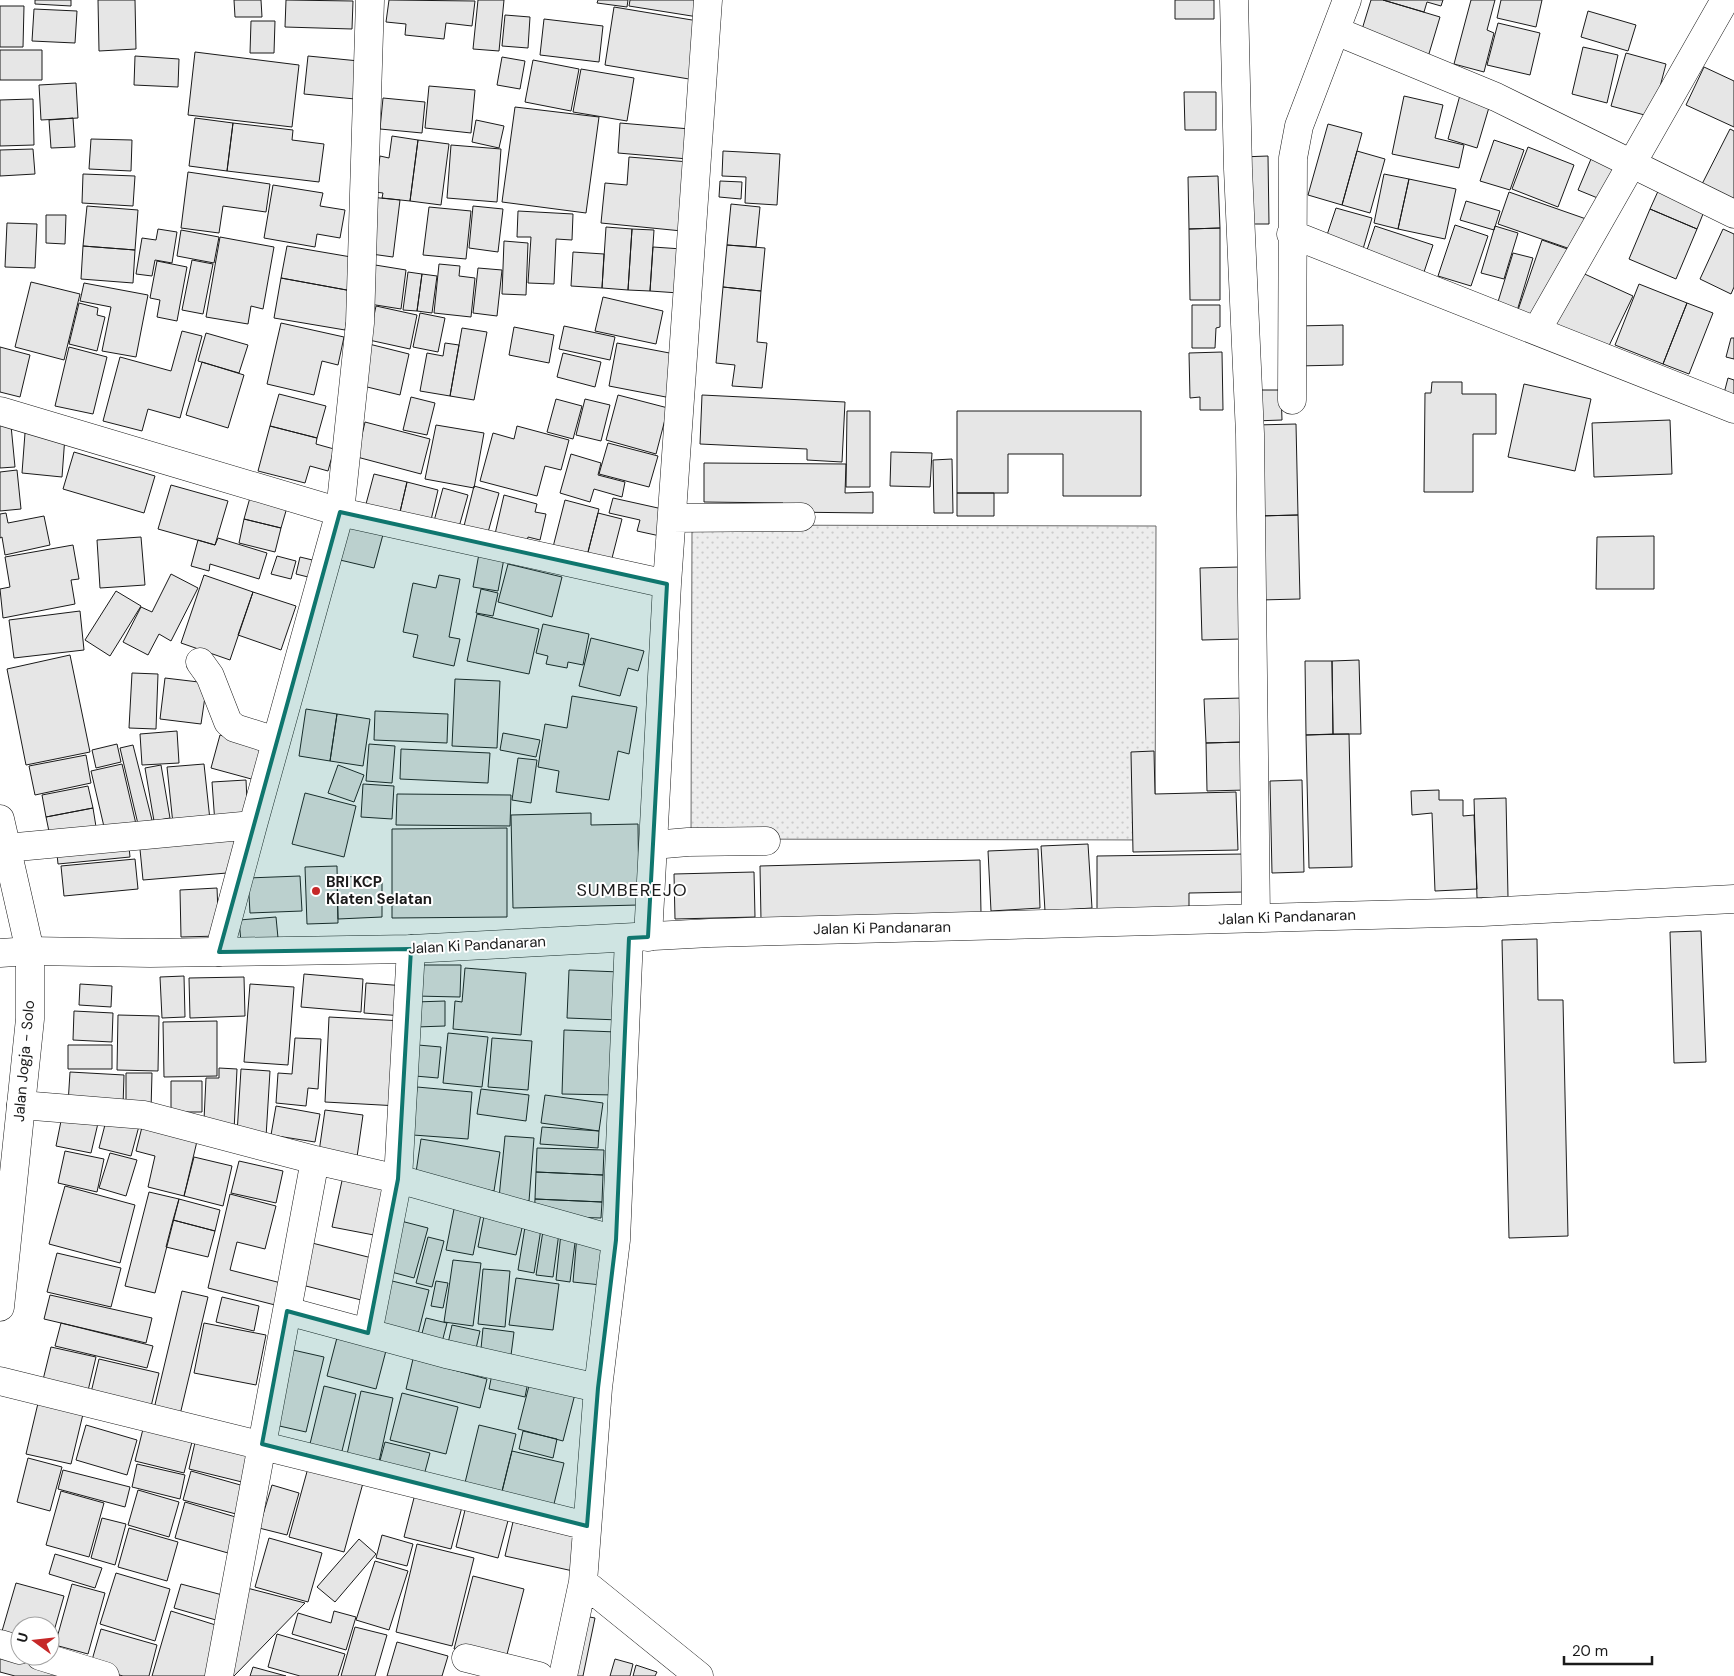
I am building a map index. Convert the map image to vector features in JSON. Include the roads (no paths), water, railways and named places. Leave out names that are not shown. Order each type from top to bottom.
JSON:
[{"type":"main road","points":[[220,952],[253,825],[340,512],[360,323],[370,0]]},
{"type":"main road","points":[[564,1676],[583,1582],[598,1388],[616,1240],[638,937],[653,845],[667,584],[708,0]]},
{"type":"main road","points":[[1234,0],[1238,170],[1250,434],[1256,917]]},
{"type":"main road","points":[[1292,400],[1291,234],[1293,158],[1299,126],[1347,0]]},
{"type":"main road","points":[[1537,330],[1726,0]]},
{"type":"main road","points":[[1336,31],[1496,97],[1734,214]]},
{"type":"main road","points":[[1291,234],[1734,409]]},
{"type":"main road","points":[[0,411],[340,512],[667,584]]},
{"type":"main road","points":[[672,518],[801,517]]},
{"type":"main road","points":[[200,662],[210,676],[228,722],[235,728],[276,741]]},
{"type":"main road","name":"Jalan Jogja - Solo","points":[[0,819],[30,951],[30,1018],[0,1307]]},
{"type":"main road","points":[[6,848],[253,825]]},
{"type":"main road","points":[[653,845],[688,842],[766,841]]},
{"type":"main road","name":"Jalan Ki Pandanaran","points":[[0,953],[30,951],[150,954],[411,949],[797,930],[1492,911],[1734,899]]},
{"type":"main road","points":[[368,1333],[398,1179],[411,949]]},
{"type":"main road","points":[[21,1105],[144,1115],[315,1160],[398,1179],[616,1240]]},
{"type":"main road","points":[[219,1676],[315,1160]]},
{"type":"main road","points":[[287,1311],[446,1354],[598,1388]]},
{"type":"main road","points":[[0,1381],[262,1444],[587,1526]]},
{"type":"main road","points":[[583,1582],[699,1676]]},
{"type":"main road","points":[[466,1658],[540,1676]]},
{"type":"main road","points":[[60,1662],[105,1676]]},
{"type":"place","name":"BRI KCP Klaten Selatan","points":[[316,891]]},
{"type":"district","name":"SUMBEREJO","points":[[632,890]]}]
